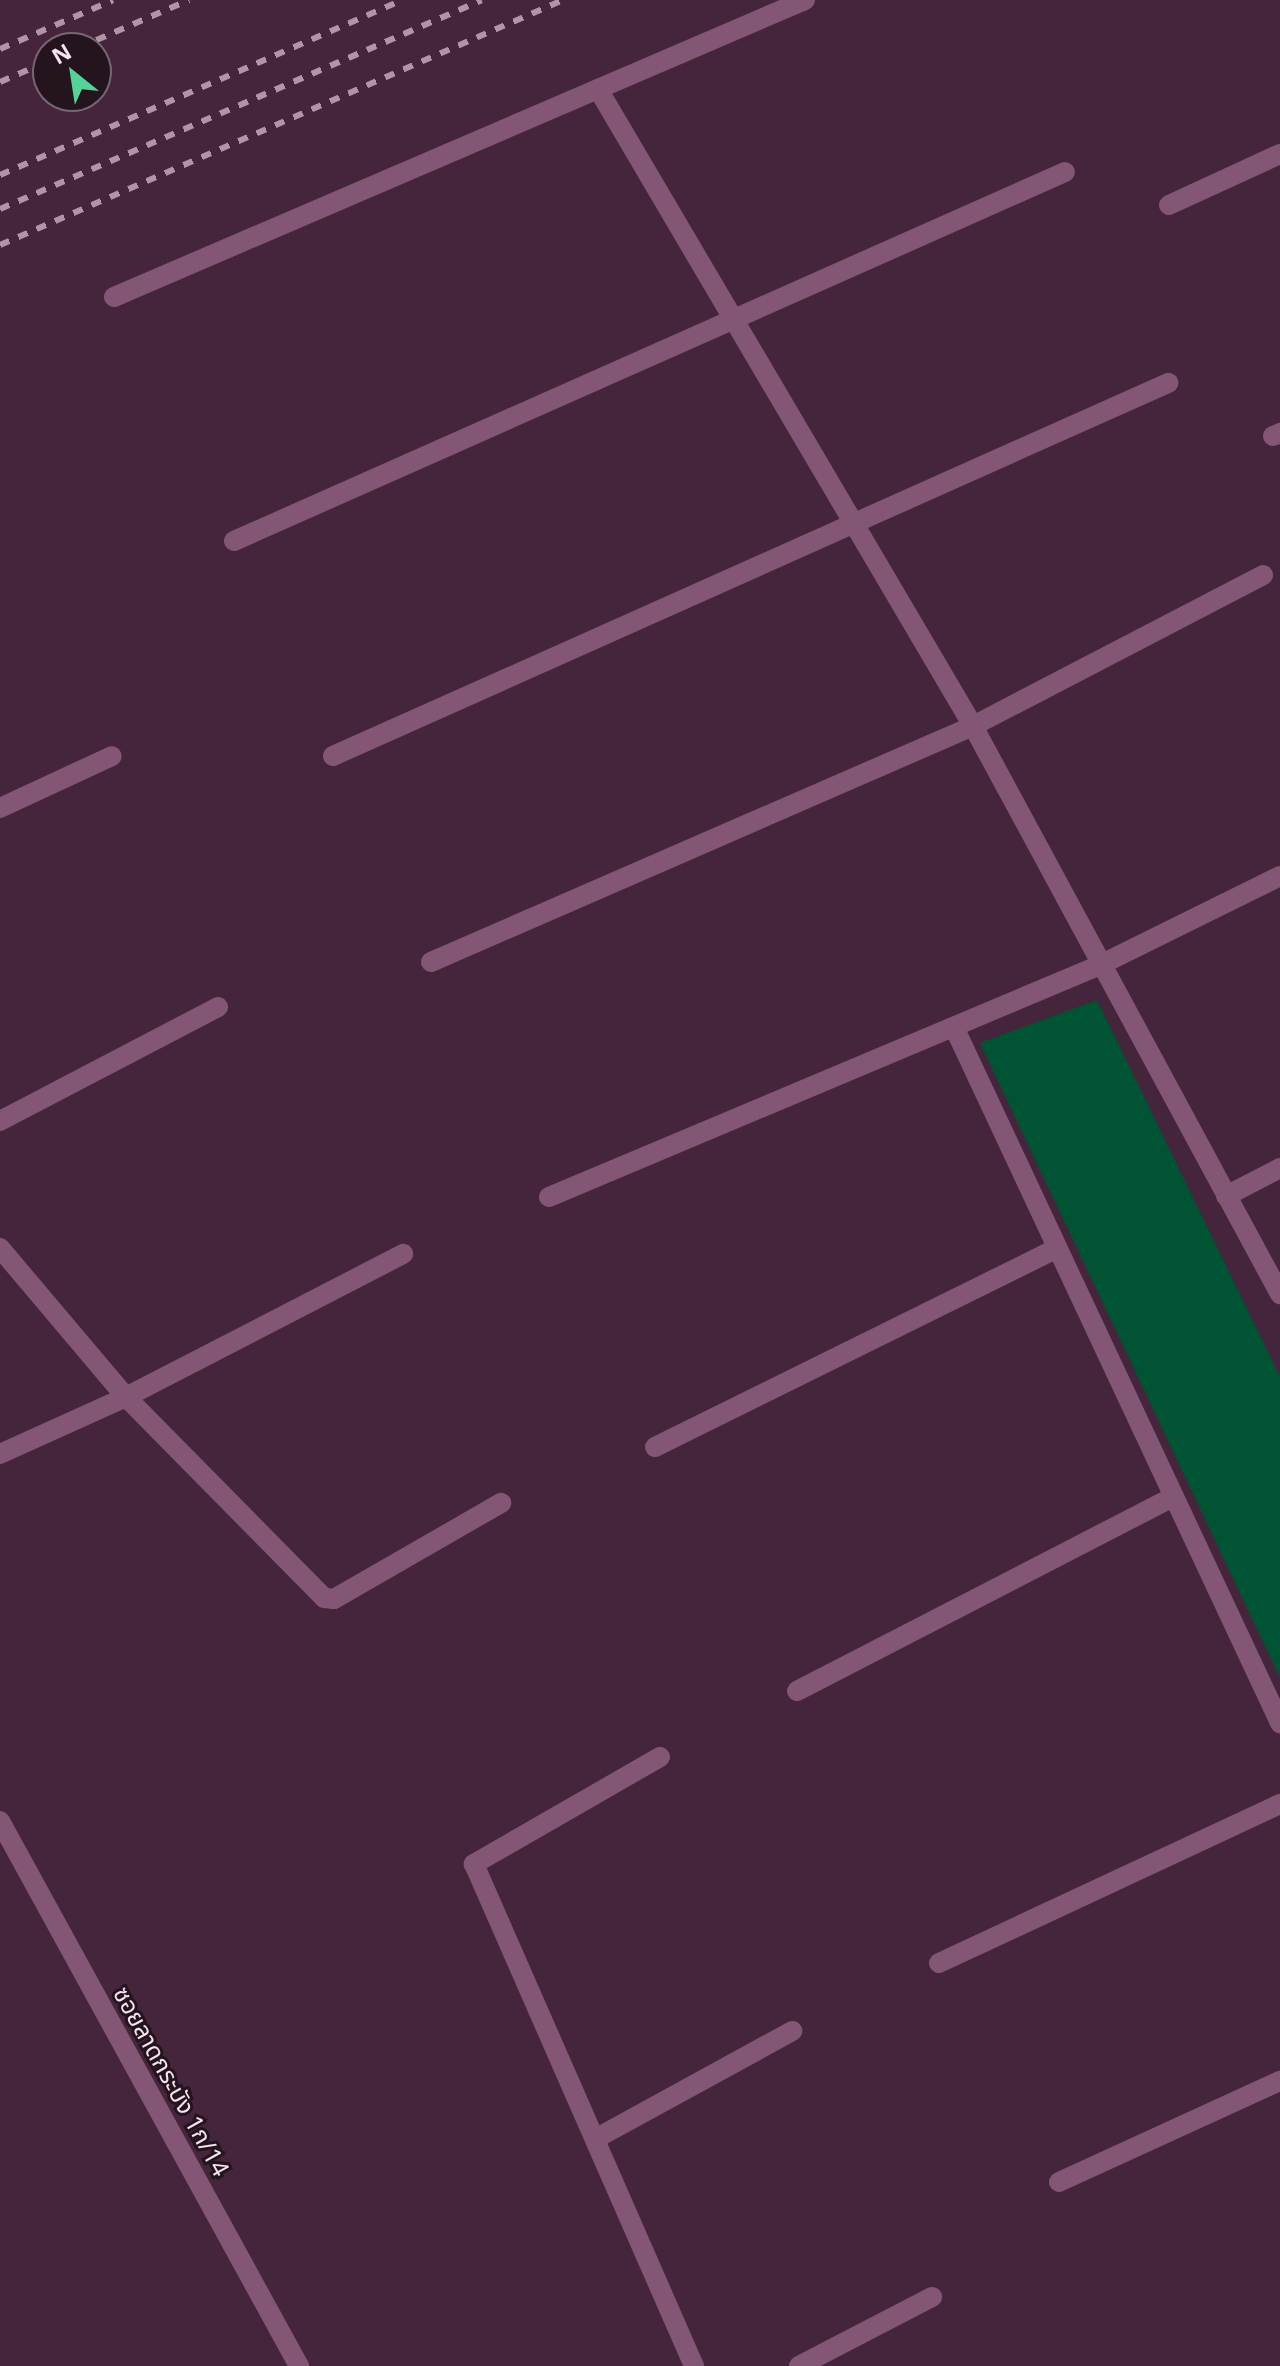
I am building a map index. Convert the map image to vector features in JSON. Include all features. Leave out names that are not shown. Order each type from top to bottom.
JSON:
[{"type":"street","points":[[114,297],[805,0]]},
{"type":"street","points":[[598,89],[857,522],[973,726],[1280,1294]]},
{"type":"street","points":[[1169,205],[1280,154]]},
{"type":"street","points":[[234,541],[1065,172]]},
{"type":"street","points":[[333,756],[1168,383]]},
{"type":"street","points":[[431,962],[973,726],[1263,575]]},
{"type":"street","points":[[0,808],[112,756]]},
{"type":"street","points":[[549,1197],[1100,965],[1280,876]]},
{"type":"street","points":[[0,1121],[218,1007]]},
{"type":"street","points":[[954,1027],[1280,1723]]},
{"type":"street","points":[[1226,1196],[1280,1168]]},
{"type":"street","points":[[0,1248],[126,1397],[324,1598],[334,1599],[501,1503]]},
{"type":"street","points":[[655,1447],[1058,1248]]},
{"type":"street","points":[[0,1454],[126,1397],[403,1254]]},
{"type":"street","points":[[797,1691],[1174,1496]]},
{"type":"street","points":[[660,1757],[474,1864],[694,2366]]},
{"type":"street","points":[[939,1963],[1280,1804]]},
{"type":"street","name":"ซอยลาดกระบัง 1ก/14","points":[[0,1821],[299,2366]]},
{"type":"street","points":[[595,2139],[792,2031]]},
{"type":"street","points":[[1059,2182],[1280,2081]]},
{"type":"street","points":[[799,2366],[932,2297]]},
{"type":"green space","points":[[1097,1000],[1280,1377],[1280,1678],[980,1043]]},
{"type":"railway","points":[[0,49],[113,0]]},
{"type":"railway","points":[[112,33],[189,0]]},
{"type":"railway","points":[[0,175],[402,0]]},
{"type":"railway","points":[[0,209],[482,0]]},
{"type":"railway","points":[[0,245],[563,0]]},
{"type":"railway","points":[[0,82],[32,68]]}]
